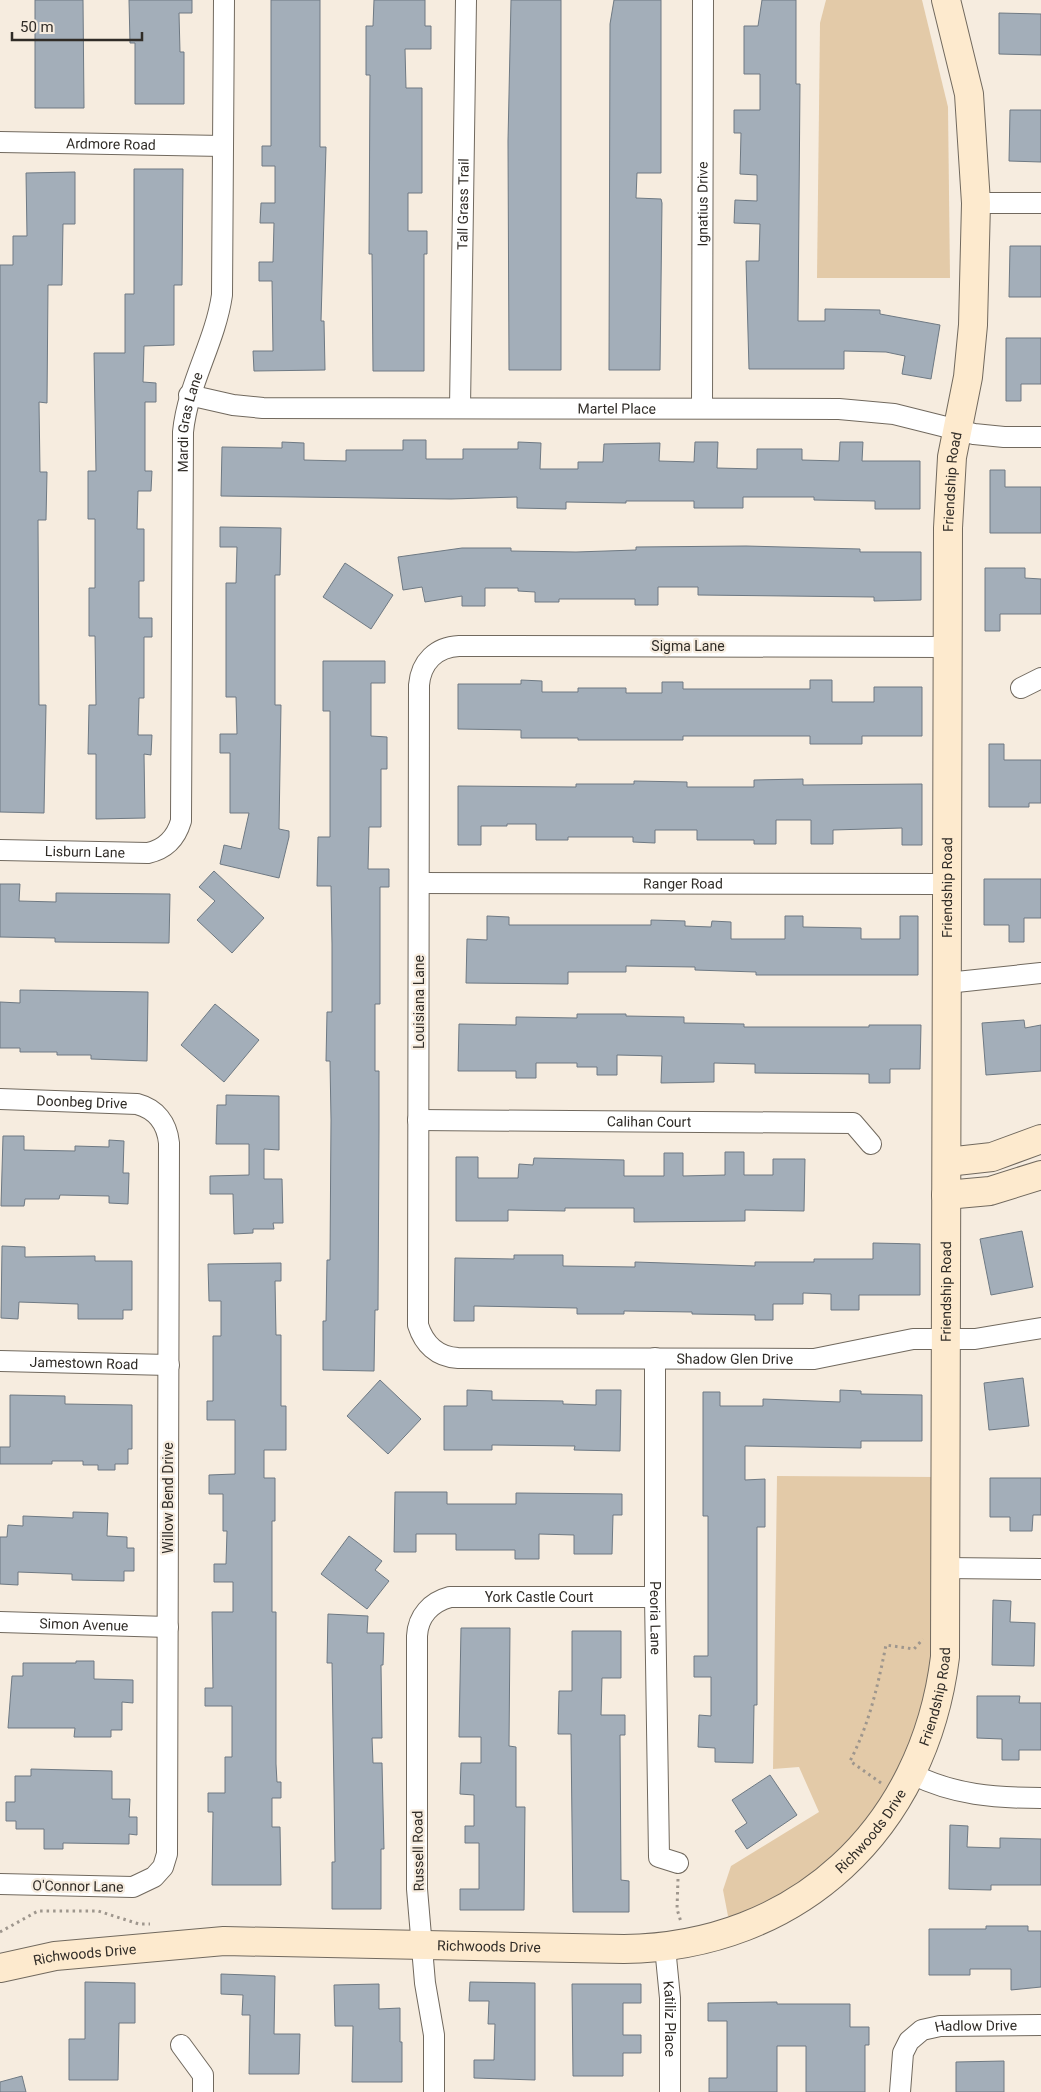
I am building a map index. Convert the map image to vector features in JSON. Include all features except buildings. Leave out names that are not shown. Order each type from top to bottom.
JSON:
[{"type":"street","name":"Mardi Gras Lane","points":[[167,844],[176,834],[182,814],[182,447],[184,424],[189,395],[215,328],[222,294],[224,0]]},
{"type":"street","name":"Tall Grass Trail","points":[[460,408],[466,0]]},
{"type":"street","name":"Ignatius Drive","points":[[702,408],[703,0]]},
{"type":"street","name":"Friendship Road","points":[[900,1777],[930,1729],[942,1681],[945,1641],[948,528],[956,431],[968,377],[973,325],[976,203],[969,94],[946,0]]},
{"type":"street","name":"Ardmore Road","points":[[0,142],[223,146]]},
{"type":"street","points":[[976,203],[1041,203]]},
{"type":"street","name":"Martel Place","points":[[189,395],[225,404],[255,408],[839,409],[894,414],[956,431],[1004,437],[1041,436]]},
{"type":"street","name":"Sigma Lane","points":[[431,657],[446,648],[459,646],[948,647]]},
{"type":"street","name":"Louisiana Lane","points":[[430,1347],[422,1337],[418,1318],[418,1120],[419,685],[424,667],[431,657]]},
{"type":"street","points":[[1021,688],[1041,678]]},
{"type":"street","name":"Lisburn Lane","points":[[0,850],[141,854],[155,852],[167,844]]},
{"type":"street","name":"Ranger Road","points":[[419,883],[947,884]]},
{"type":"street","points":[[947,983],[1041,973]]},
{"type":"street","name":"Doonbeg Drive","points":[[0,1099],[137,1104],[150,1109],[160,1118]]},
{"type":"street","name":"Willow Bend Drive","points":[[154,1877],[162,1867],[167,1847],[169,1142],[166,1129],[160,1118]]},
{"type":"street","name":"Calihan Court","points":[[418,1120],[853,1123],[872,1144]]},
{"type":"street","points":[[947,1162],[992,1157],[1041,1139]]},
{"type":"street","points":[[946,1195],[990,1191],[1041,1175]]},
{"type":"street","name":"Shadow Glen Drive","points":[[430,1347],[440,1354],[458,1358],[814,1359],[913,1339],[998,1336],[1041,1328]]},
{"type":"street","name":"Peoria Lane","points":[[655,1358],[655,1597],[659,1857],[678,1863]]},
{"type":"street","name":"Jamestown Road","points":[[0,1361],[169,1365]]},
{"type":"street","points":[[946,1568],[1041,1569]]},
{"type":"street","name":"York Castle Court","points":[[427,1610],[444,1599],[457,1597],[655,1597]]},
{"type":"street","name":"Russell Road","points":[[427,1610],[421,1620],[418,1636],[417,1873],[425,1983],[434,2035],[434,2092]]},
{"type":"street","name":"Simon Avenue","points":[[0,1622],[168,1626]]},
{"type":"street","points":[[900,1777],[970,1794],[1041,1798]]},
{"type":"street","name":"Richwoods Drive","points":[[0,1968],[55,1956],[224,1941],[624,1949],[668,1936],[712,1938],[758,1921],[786,1906],[839,1869],[873,1834],[900,1795],[900,1777]]},
{"type":"street","name":"O'Connor Lane","points":[[0,1884],[127,1887],[144,1884],[154,1877]]},
{"type":"street","name":"Katiliz Place","points":[[668,1936],[670,2092]]},
{"type":"street","name":"Hadlow Drive","points":[[900,2092],[901,2059],[905,2047],[922,2030],[934,2026],[1041,2025]]},
{"type":"street","points":[[181,2045],[203,2075],[203,2092]]},
{"type":"path","points":[[900,1777],[885,1785],[850,1761],[861,1740],[871,1711],[886,1645],[914,1649],[927,1634]]},
{"type":"path","points":[[678,1863],[677,1909],[682,1925]]},
{"type":"path","points":[[668,1936],[682,1925],[690,1922]]},
{"type":"shaded area","points":[[826,0],[922,0],[948,107],[950,278],[817,278],[820,23]]},
{"type":"shaded area","points":[[777,1476],[936,1477],[935,1681],[916,1742],[848,1850],[809,1881],[737,1918],[728,1916],[723,1890],[731,1866],[819,1812],[799,1767],[773,1769]]}]
